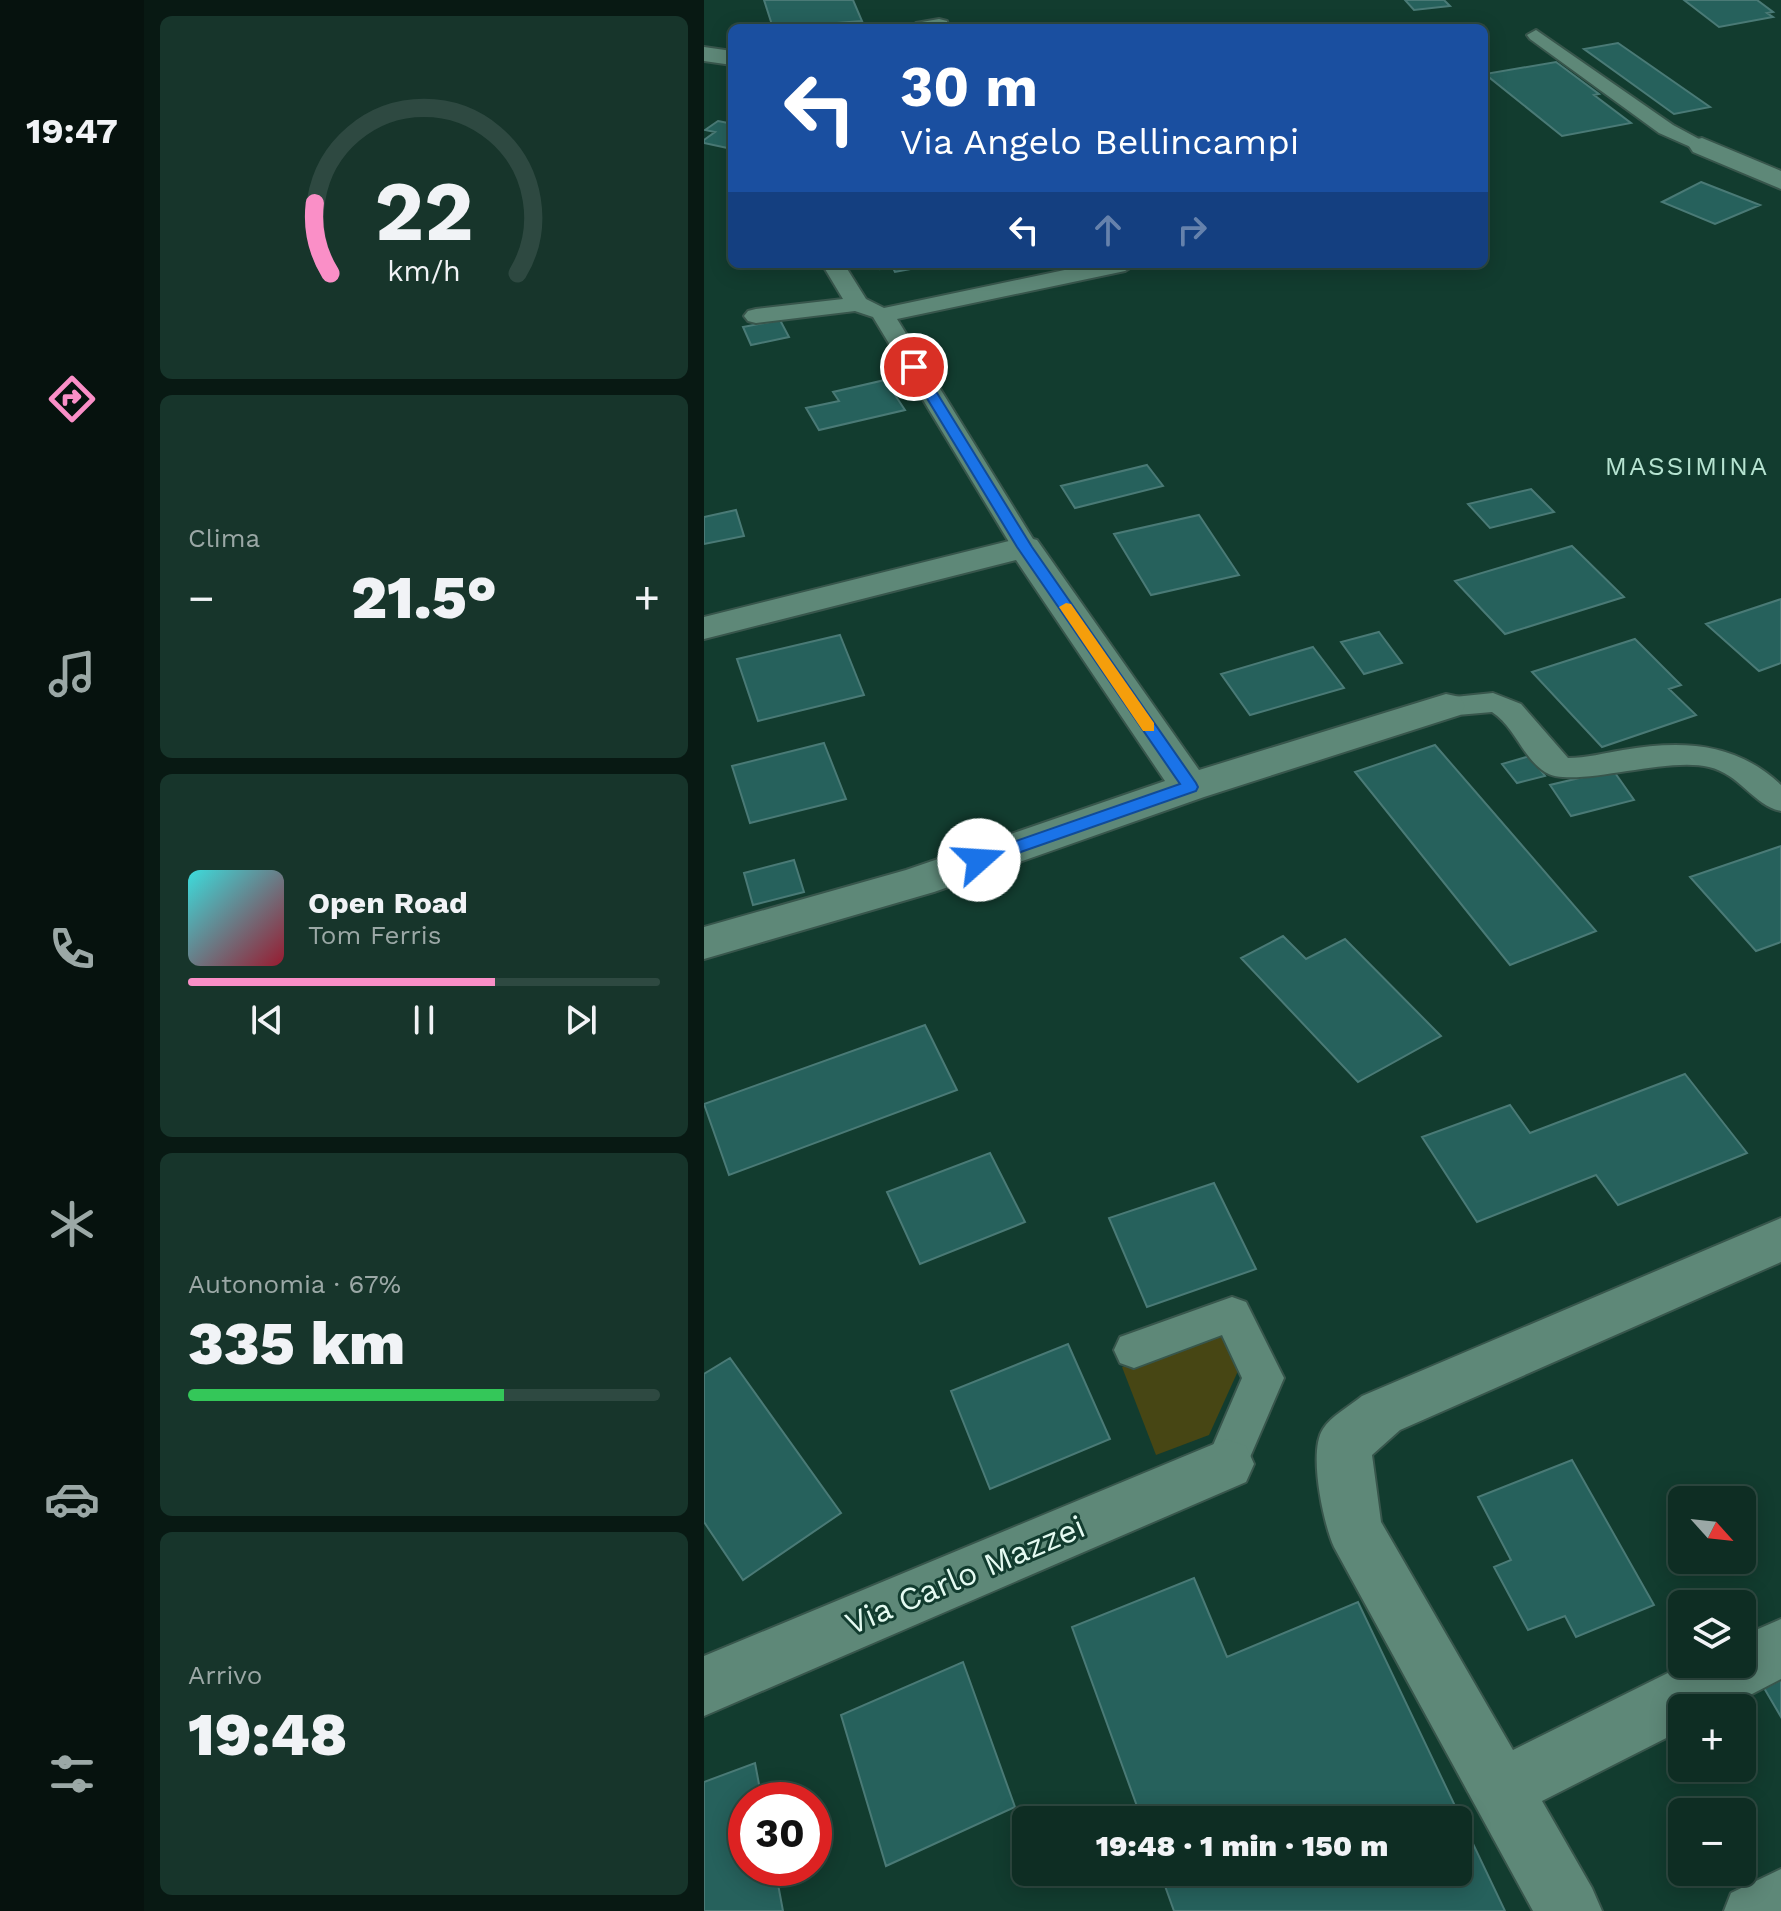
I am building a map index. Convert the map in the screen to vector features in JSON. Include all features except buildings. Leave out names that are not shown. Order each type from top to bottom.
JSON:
[{"type":"street","points":[[704,54],[728,57]]},
{"type":"street","points":[[1702,146],[1781,181]]},
{"type":"street","points":[[704,628],[1025,547],[1190,787]]},
{"type":"street","points":[[704,943],[919,881],[1190,787],[1446,706]]},
{"type":"street","points":[[1569,1911],[1354,1528],[1343,1445],[1381,1413],[1781,1239]]},
{"type":"street","name":"Via Carlo Mazzei","points":[[704,1686],[1226,1464]]},
{"type":"street","points":[[1502,1788],[1781,1648]]},
{"type":"lane","points":[[1536,35],[1666,129],[1702,146]]},
{"type":"lane","points":[[835,268],[857,304]]},
{"type":"lane","points":[[756,316],[857,304],[883,315],[1106,268]]},
{"type":"lane","points":[[883,315],[1025,547]]},
{"type":"lane","points":[[1446,706],[1485,701],[1503,703],[1515,711],[1547,757],[1558,767],[1569,769],[1635,757],[1689,754],[1715,757],[1748,772],[1780,801]]},
{"type":"lane","points":[[1134,1350],[1232,1314],[1263,1378],[1226,1464]]},
{"type":"lane","points":[[1749,1911],[1781,1894]]},
{"type":"shaded area","points":[[1221,1333],[1238,1371],[1209,1435],[1156,1455],[1122,1367]]},
{"type":"slow traffic","points":[[1066,607],[1149,727]]},
{"type":"district","name":"MASSIMINA","points":[[1687,466]]},
{"type":"route","points":[[914,367],[1025,547],[1190,787],[979,860]]}]
